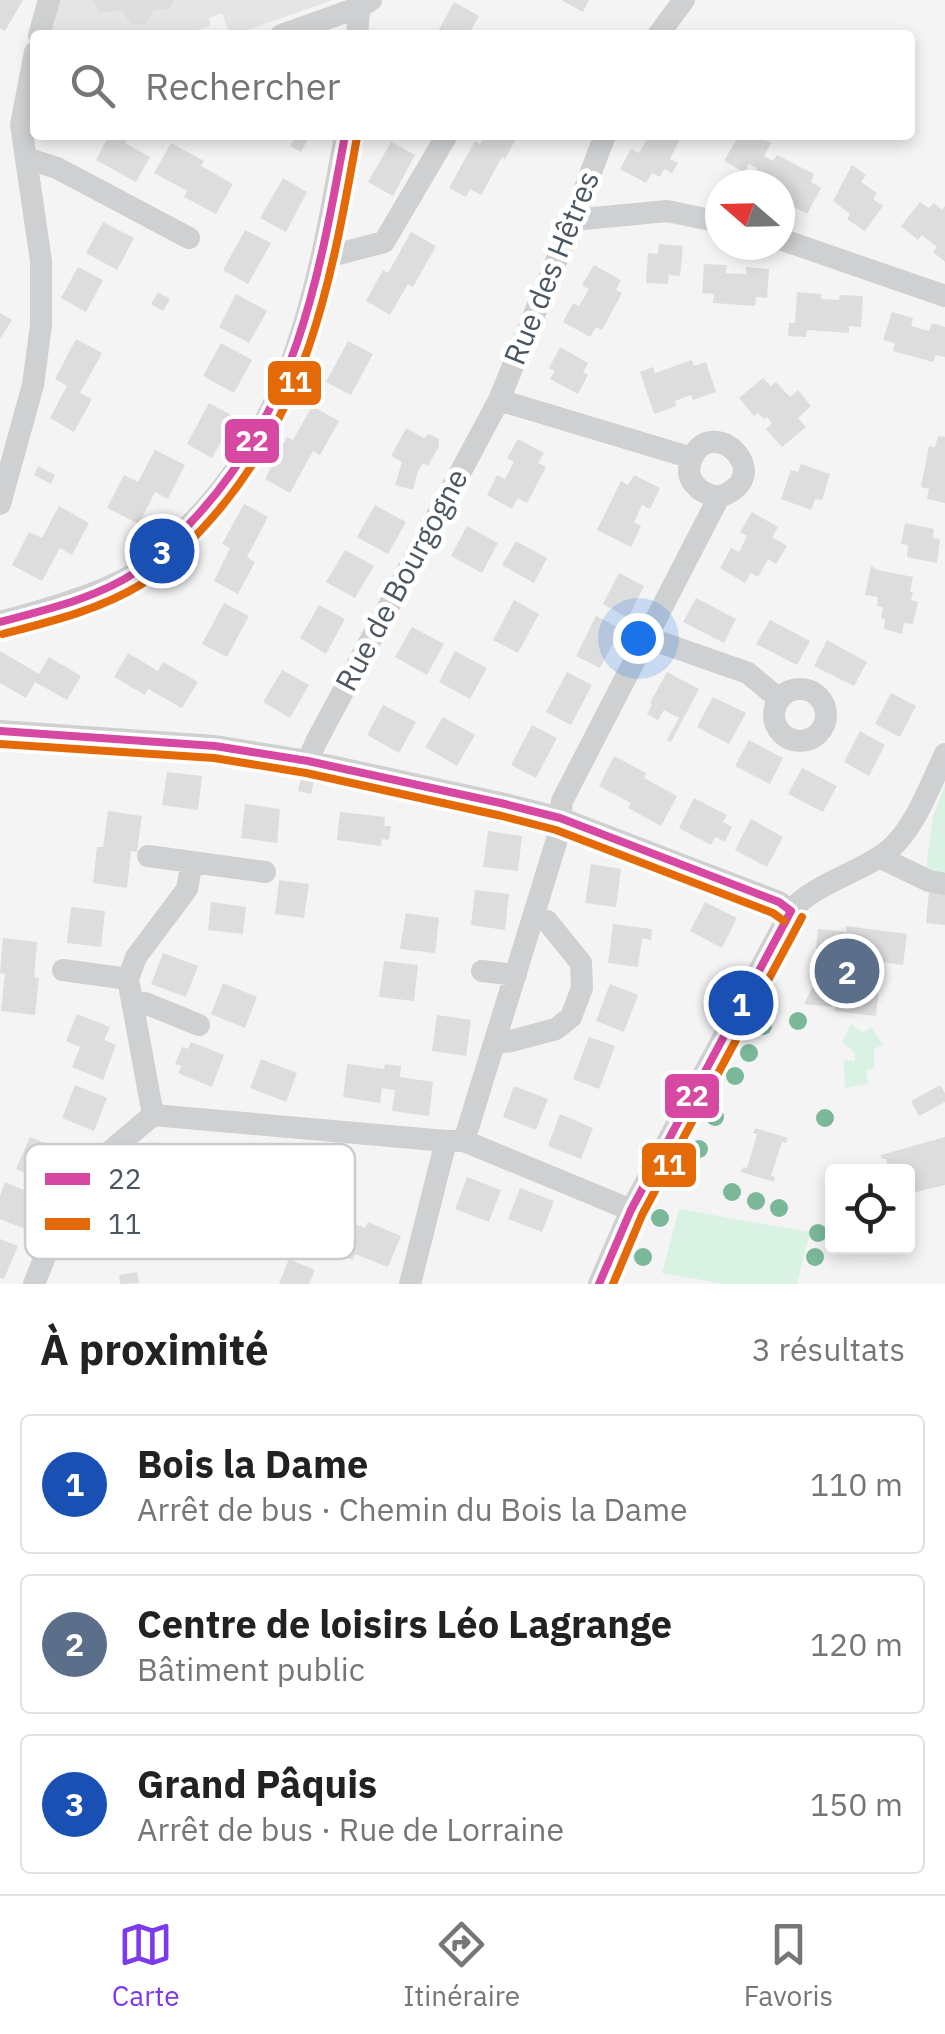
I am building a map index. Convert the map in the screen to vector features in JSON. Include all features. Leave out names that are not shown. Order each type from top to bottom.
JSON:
[{"type":"street","points":[[41,30],[49,0]]},
{"type":"street","points":[[662,30],[684,0]]},
{"type":"street","points":[[294,30],[364,2]]},
{"type":"street","points":[[358,30],[364,2]]},
{"type":"street","points":[[0,504],[33,385],[40,325],[41,261],[19,126],[30,75]]},
{"type":"street","points":[[0,622],[100,590],[135,573],[210,504],[254,442],[298,348],[323,258],[345,140]]},
{"type":"street","points":[[323,258],[384,242],[444,140]]},
{"type":"street","name":"Rue des Hêtres","points":[[499,400],[602,140]]},
{"type":"street","points":[[26,158],[57,168],[189,238]]},
{"type":"street","points":[[573,220],[667,212],[705,219]]},
{"type":"street","points":[[795,244],[945,296]]},
{"type":"street","points":[[499,400],[692,458]]},
{"type":"street","name":"Rue de Bourgogne","points":[[308,761],[499,400]]},
{"type":"street","points":[[716,442],[736,450],[744,472],[731,493],[720,497],[698,490],[689,470],[697,451],[716,442]]},
{"type":"street","points":[[410,1284],[455,1141],[516,975],[558,836],[562,801],[720,497]]},
{"type":"street","points":[[648,638],[748,673],[779,699]]},
{"type":"street","points":[[0,731],[215,746],[308,761],[560,818],[779,902],[791,912]]},
{"type":"street","points":[[599,1284],[632,1210],[791,912],[805,898],[886,852],[913,818],[945,754]]},
{"type":"street","points":[[886,852],[929,881],[945,884]]},
{"type":"street","points":[[148,856],[265,872]]},
{"type":"street","points":[[153,1114],[128,979],[136,956],[188,889],[192,862]]},
{"type":"street","points":[[494,1043],[556,1029],[570,1018],[582,988],[581,963],[547,921],[534,916]]},
{"type":"street","points":[[63,970],[128,979]]},
{"type":"street","points":[[482,971],[516,975]]},
{"type":"street","points":[[132,1002],[145,1003],[199,1025]]},
{"type":"street","points":[[118,1144],[153,1114],[455,1141],[632,1210]]},
{"type":"street","points":[[34,1284],[44,1259]]},
{"type":"shaded area","points":[[58,0],[333,0],[247,30],[228,30],[222,13],[209,18],[211,25],[198,30],[49,30]]},
{"type":"green space","points":[[945,786],[945,879],[925,875],[933,816]]},
{"type":"green space","points":[[851,1024],[863,1033],[871,1027],[883,1045],[874,1049],[874,1069],[866,1070],[868,1084],[845,1088],[844,1060],[855,1061],[855,1053],[842,1042]]},
{"type":"green space","points":[[679,1209],[810,1232],[797,1284],[725,1284],[662,1273]]},
{"type":"building","points":[[0,0],[23,0],[5,31],[0,28]]},
{"type":"building","points":[[92,0],[174,0],[169,9],[154,10],[146,24],[131,24],[122,11],[100,12]]},
{"type":"building","points":[[561,0],[589,0],[583,12]]},
{"type":"building","points":[[454,2],[479,16],[471,30],[439,30]]},
{"type":"building","points":[[106,140],[127,140],[125,143],[150,157],[136,182],[96,160]]},
{"type":"building","points":[[294,140],[307,140],[301,152],[290,146]]},
{"type":"building","points":[[482,140],[515,140],[481,195],[470,189],[466,197],[449,188],[475,141],[480,144]]},
{"type":"building","points":[[646,140],[679,141],[670,159],[678,163],[672,173],[664,169],[660,177],[652,173],[646,183],[620,169],[631,149],[639,153]]},
{"type":"building","points":[[736,140],[765,140],[771,143],[764,156],[773,161],[777,155],[814,174],[811,182],[821,188],[807,214],[795,207],[795,170],[756,170],[749,164],[740,170],[724,161]]},
{"type":"building","points":[[391,142],[415,155],[393,196],[368,182]]},
{"type":"building","points":[[171,143],[204,161],[201,166],[233,184],[216,214],[184,197],[187,191],[154,173]]},
{"type":"building","points":[[852,165],[866,175],[861,182],[877,193],[873,199],[883,206],[865,231],[847,219],[850,214],[833,201]]},
{"type":"building","points":[[283,178],[307,192],[286,232],[260,218]]},
{"type":"building","points":[[920,202],[929,208],[934,203],[942,210],[945,206],[945,262],[933,252],[937,247],[922,235],[918,240],[901,226]]},
{"type":"building","points":[[103,222],[134,238],[117,270],[86,253]]},
{"type":"building","points":[[245,230],[271,243],[248,284],[223,270]]},
{"type":"building","points":[[411,232],[436,246],[413,287],[408,284],[390,315],[366,301],[383,270],[388,273]]},
{"type":"building","points":[[659,244],[683,246],[680,276],[669,275],[668,284],[646,283],[648,253],[658,254]]},
{"type":"building","points":[[704,264],[727,265],[726,273],[746,274],[746,267],[769,269],[767,298],[756,297],[755,306],[713,303],[714,294],[702,293]]},
{"type":"building","points":[[594,265],[621,280],[616,290],[622,293],[602,330],[596,327],[590,337],[563,322],[573,303],[579,306],[589,289],[582,285]]},
{"type":"building","points":[[78,267],[103,280],[86,312],[61,298]]},
{"type":"building","points":[[158,292],[170,299],[163,311],[151,304]]},
{"type":"building","points":[[797,292],[821,294],[821,299],[863,296],[861,327],[849,326],[849,333],[807,330],[806,337],[788,336],[789,323],[795,323]]},
{"type":"building","points":[[236,294],[267,311],[249,343],[219,327]]},
{"type":"building","points":[[892,312],[913,318],[911,326],[929,331],[932,323],[945,327],[945,357],[936,355],[933,362],[893,351],[895,343],[883,340]]},
{"type":"building","points":[[0,313],[12,320],[0,339]]},
{"type":"building","points":[[76,339],[102,353],[80,393],[92,399],[74,432],[50,418],[67,386],[55,379]]},
{"type":"building","points":[[348,341],[373,354],[351,395],[326,382]]},
{"type":"building","points":[[221,343],[252,360],[234,393],[203,376]]},
{"type":"building","points":[[560,347],[588,363],[583,372],[588,375],[578,394],[550,379],[555,371],[549,368]]},
{"type":"building","points":[[692,360],[694,366],[706,362],[716,392],[693,400],[691,395],[654,414],[640,372],[653,367],[655,373]]},
{"type":"building","points":[[763,378],[771,386],[776,382],[790,397],[798,390],[811,406],[798,418],[806,427],[782,447],[766,429],[772,423],[767,417],[764,419],[758,413],[754,416],[739,398]]},
{"type":"building","points":[[209,403],[235,417],[212,458],[187,444]]},
{"type":"building","points":[[312,406],[339,421],[320,455],[313,451],[290,493],[265,479],[287,437],[293,440]]},
{"type":"building","points":[[406,428],[424,438],[429,434],[439,439],[428,466],[423,463],[418,471],[413,490],[395,485],[402,462],[391,456]]},
{"type":"building","points":[[938,436],[945,437],[945,503],[927,499],[929,489],[921,487],[929,446],[935,447]]},
{"type":"building","points":[[518,439],[544,453],[538,463],[546,467],[527,503],[518,498],[512,509],[487,495],[497,475],[505,479],[514,462],[507,458]]},
{"type":"building","points":[[155,450],[185,465],[168,499],[155,492],[139,524],[107,508],[124,475],[138,482]]},
{"type":"building","points":[[801,464],[830,474],[822,500],[815,499],[811,510],[781,499],[791,470],[798,472]]},
{"type":"building","points":[[38,466],[55,475],[51,484],[34,475]]},
{"type":"building","points":[[634,475],[660,488],[650,509],[642,505],[634,522],[641,526],[631,547],[597,530],[621,481],[628,485]]},
{"type":"building","points":[[244,504],[268,517],[247,557],[255,562],[238,594],[214,581],[230,548],[222,544]]},
{"type":"building","points":[[375,505],[406,522],[388,554],[357,537]]},
{"type":"building","points":[[59,506],[89,523],[72,555],[60,548],[42,581],[12,565],[29,532],[42,538]]},
{"type":"building","points":[[752,512],[778,527],[772,537],[787,546],[776,564],[768,559],[758,577],[751,573],[745,583],[720,568],[731,548],[739,552],[747,536],[740,532]]},
{"type":"building","points":[[905,523],[934,529],[933,538],[940,539],[937,563],[907,557],[908,545],[901,544]]},
{"type":"building","points":[[467,526],[498,543],[482,573],[451,556]]},
{"type":"building","points":[[516,541],[547,558],[534,583],[502,565]]},
{"type":"building","points":[[345,550],[374,566],[355,598],[326,582]]},
{"type":"building","points":[[871,566],[913,577],[911,600],[918,602],[913,624],[904,623],[902,634],[884,629],[883,607],[877,606],[878,597],[865,595]]},
{"type":"building","points":[[619,573],[644,586],[628,618],[603,604]]},
{"type":"building","points":[[696,598],[736,619],[724,643],[683,622]]},
{"type":"building","points":[[514,600],[539,614],[518,653],[493,640]]},
{"type":"building","points":[[224,603],[249,616],[227,657],[202,644]]},
{"type":"building","points":[[319,605],[345,619],[326,654],[300,638]]},
{"type":"building","points":[[596,616],[621,629],[600,668],[576,656]]},
{"type":"building","points":[[770,620],[810,641],[797,665],[756,644]]},
{"type":"building","points":[[412,627],[444,644],[427,675],[395,657]]},
{"type":"building","points":[[827,640],[867,662],[854,686],[814,666]]},
{"type":"building","points":[[0,651],[39,674],[49,657],[81,676],[67,700],[35,682],[26,698],[0,683]]},
{"type":"building","points":[[455,651],[487,668],[470,699],[439,682]]},
{"type":"building","points":[[128,653],[158,671],[163,662],[198,682],[182,708],[148,689],[145,695],[114,677]]},
{"type":"building","points":[[282,670],[309,685],[290,718],[263,702]]},
{"type":"building","points":[[567,672],[592,685],[571,725],[546,712]]},
{"type":"building","points":[[667,672],[699,689],[671,742],[667,740],[679,718],[664,710],[658,720],[647,714]]},
{"type":"building","points":[[891,693],[916,706],[900,737],[875,724]]},
{"type":"building","points":[[713,697],[746,713],[729,744],[697,727]]},
{"type":"building","points":[[383,705],[416,722],[399,753],[367,735]]},
{"type":"building","points":[[443,717],[475,735],[457,766],[425,747]]},
{"type":"building","points":[[532,725],[557,738],[536,778],[511,765]]},
{"type":"building","points":[[860,731],[885,745],[869,776],[844,762]]},
{"type":"building","points":[[749,740],[783,758],[770,784],[735,766]]},
{"type":"building","points":[[614,756],[677,796],[661,826],[628,808],[631,803],[599,786]]},
{"type":"building","points":[[802,768],[837,786],[823,812],[788,794]]},
{"type":"building","points":[[167,772],[202,776],[198,810],[162,805]]},
{"type":"building","points":[[301,778],[314,781],[311,794],[298,791]]},
{"type":"building","points":[[694,798],[727,815],[723,822],[732,827],[725,842],[715,837],[711,845],[679,828]]},
{"type":"building","points":[[245,804],[280,809],[277,843],[241,838]]},
{"type":"building","points":[[108,811],[142,816],[137,852],[131,851],[127,888],[93,883],[97,847],[103,847]]},
{"type":"building","points":[[340,812],[385,817],[384,826],[391,826],[389,840],[382,839],[381,846],[337,840]]},
{"type":"building","points":[[751,819],[783,837],[767,867],[735,850]]},
{"type":"building","points":[[488,831],[522,836],[518,871],[483,867]]},
{"type":"building","points":[[591,864],[621,869],[616,907],[585,903]]},
{"type":"building","points":[[279,880],[309,884],[304,918],[275,914]]},
{"type":"building","points":[[475,890],[509,894],[505,930],[471,925]]},
{"type":"building","points":[[929,892],[945,894],[945,925],[926,923]]},
{"type":"building","points":[[211,902],[246,907],[243,934],[208,930]]},
{"type":"building","points":[[705,902],[737,918],[722,948],[690,931]]},
{"type":"building","points":[[71,907],[105,911],[101,947],[67,943]]},
{"type":"building","points":[[406,913],[439,918],[435,953],[400,949]]},
{"type":"building","points":[[613,924],[652,929],[651,940],[642,938],[638,967],[608,963]]},
{"type":"building","points":[[846,926],[907,934],[903,965],[882,962],[876,1016],[804,1004],[818,977],[813,976],[818,929],[846,932]]},
{"type":"building","points":[[3,938],[37,942],[35,1015],[1,1011]]},
{"type":"building","points":[[163,953],[198,966],[186,997],[151,984]]},
{"type":"building","points":[[384,961],[418,965],[414,1001],[379,997]]},
{"type":"building","points":[[223,983],[257,997],[245,1028],[211,1014]]},
{"type":"building","points":[[610,984],[638,995],[624,1032],[596,1021]]},
{"type":"building","points":[[77,1014],[110,1027],[104,1040],[116,1045],[103,1080],[72,1067],[80,1047],[66,1041]]},
{"type":"building","points":[[437,1015],[471,1020],[466,1056],[432,1051]]},
{"type":"building","points":[[589,1037],[615,1046],[599,1089],[573,1079]]},
{"type":"building","points":[[191,1042],[224,1055],[212,1087],[178,1073],[182,1066],[175,1064],[182,1047],[188,1049]]},
{"type":"building","points":[[261,1059],[297,1073],[286,1102],[250,1088]]},
{"type":"building","points":[[347,1064],[384,1069],[385,1064],[401,1066],[400,1077],[433,1082],[429,1116],[392,1111],[395,1090],[382,1088],[380,1103],[343,1097]]},
{"type":"building","points":[[75,1085],[107,1098],[94,1131],[62,1118]]},
{"type":"building","points":[[940,1085],[945,1102],[919,1116],[911,1101]]},
{"type":"building","points":[[514,1086],[548,1099],[536,1130],[503,1117]]},
{"type":"building","points":[[560,1114],[593,1128],[581,1159],[548,1146]]},
{"type":"building","points":[[755,1128],[788,1138],[786,1143],[782,1142],[771,1176],[775,1177],[774,1182],[741,1172],[743,1167],[747,1168],[757,1134],[753,1133]]},
{"type":"building","points":[[30,1137],[47,1144],[27,1144]]},
{"type":"building","points":[[945,1137],[945,1185],[915,1192],[915,1164],[887,1164],[881,1155]]},
{"type":"building","points":[[25,1148],[25,1173],[16,1169]]},
{"type":"building","points":[[467,1177],[501,1190],[489,1222],[455,1209]]},
{"type":"building","points":[[5,1182],[25,1190],[25,1229],[0,1219],[0,1196]]},
{"type":"building","points":[[520,1188],[554,1201],[542,1232],[508,1219]]},
{"type":"building","points":[[368,1222],[401,1236],[388,1267],[355,1254],[355,1224],[365,1228]]},
{"type":"building","points":[[0,1239],[18,1246],[4,1279],[0,1278]]},
{"type":"building","points":[[289,1259],[315,1270],[309,1284],[279,1284]]},
{"type":"building","points":[[137,1272],[139,1283],[120,1284],[119,1275]]},
{"type":"transit line","name":"22","points":[[0,622],[88,596],[136,572],[173,541],[228,478],[257,434],[298,340],[325,240],[344,140]]},
{"type":"transit line","name":"11","points":[[3,634],[91,608],[140,585],[180,552],[238,486],[267,441],[309,346],[337,244],[356,140]]},
{"type":"transit line","name":"22","points":[[0,731],[215,746],[308,761],[505,804],[560,818],[779,902],[791,911]]},
{"type":"transit line","name":"11","points":[[0,744],[214,758],[306,773],[502,816],[556,830],[773,913],[784,921]]},
{"type":"transit line","name":"22","points":[[599,1284],[631,1210],[791,911]]},
{"type":"transit line","name":"11","points":[[613,1284],[642,1215],[802,917]]},
{"type":"place","name":"Grand Pâquis","points":[[162,551]]},
{"type":"place","name":"Centre de loisirs Léo Lagrange","points":[[847,971]]},
{"type":"place","name":"Bois la Dame","points":[[741,1003]]}]
